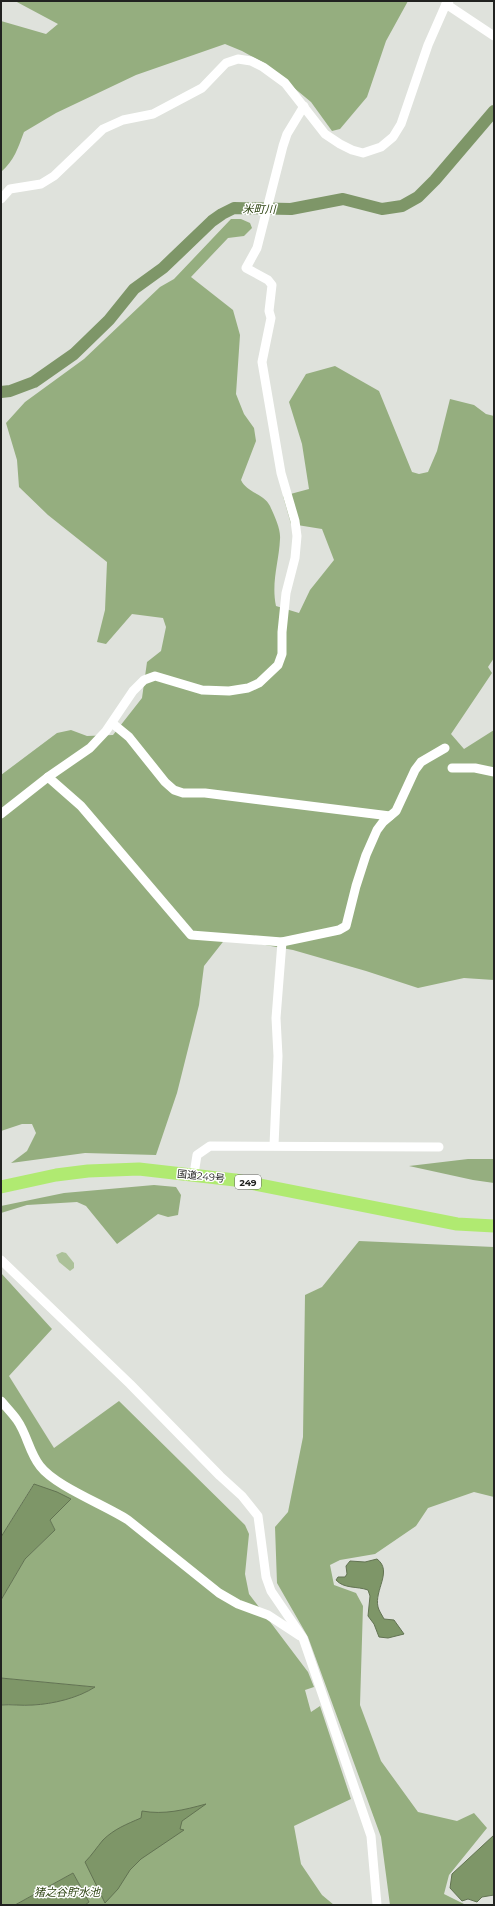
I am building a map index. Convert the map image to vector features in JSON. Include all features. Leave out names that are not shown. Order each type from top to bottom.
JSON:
[{"type":"highway","name":"国道249号","points":[[1,1187],[56,1175],[88,1171],[139,1169],[194,1174],[235,1180],[457,1224],[494,1226]]},
{"type":"street","points":[[1,198],[10,189],[41,184],[54,176],[102,129],[123,120],[153,114],[202,88],[226,64],[238,59],[251,61],[263,67],[285,83],[325,134],[352,150],[363,153],[381,147],[392,137],[402,124],[428,45],[447,2],[494,36]]},
{"type":"street","points":[[1,814],[48,777],[90,748],[112,723],[133,691],[144,680],[155,676],[202,690],[229,691],[248,688],[259,683],[274,670],[282,654],[282,632],[286,593],[295,558],[297,536],[295,521],[281,473],[262,362],[271,318],[269,311],[272,285],[268,280],[246,268],[257,248],[287,134],[304,106]]},
{"type":"street","points":[[112,723],[129,737],[165,782],[174,790],[184,793],[205,793],[390,816]]},
{"type":"street","points":[[48,777],[81,806],[150,885],[191,935],[282,942],[339,930],[346,926],[366,856],[377,830],[396,811],[415,770],[421,762],[445,748]]},
{"type":"street","points":[[452,768],[475,768],[494,772]]},
{"type":"street","points":[[274,1145],[278,1056],[276,1018],[282,942]]},
{"type":"street","points":[[194,1174],[197,1155],[210,1146],[274,1145],[292,1147],[439,1147]]},
{"type":"street","points":[[1,1260],[110,1364],[220,1476],[242,1496],[258,1516],[266,1578],[271,1591],[303,1638],[371,1836],[377,1905]]},
{"type":"street","points":[[1,1401],[17,1421],[31,1452],[40,1467],[53,1479],[128,1520],[219,1593],[238,1604],[268,1615],[303,1638]]},
{"type":"shaded area","points":[[15,1],[408,1],[386,41],[367,97],[340,129],[332,131],[311,102],[264,63],[225,44],[136,75],[56,113],[24,132],[18,149],[1,172],[1,21],[46,34],[58,24]]},
{"type":"shaded area","points":[[231,219],[241,219],[250,223],[252,228],[244,236],[228,238],[191,277],[233,310],[240,335],[236,394],[244,414],[254,428],[256,441],[241,480],[243,484],[267,502],[278,527],[280,539],[274,589],[276,606],[299,613],[310,590],[334,560],[322,529],[291,524],[283,496],[309,489],[302,444],[289,402],[306,374],[335,366],[379,391],[412,472],[419,474],[428,472],[437,451],[450,399],[474,405],[486,414],[494,416],[494,658],[488,667],[492,673],[451,734],[464,749],[494,730],[494,980],[464,978],[418,988],[293,950],[226,938],[204,966],[199,1005],[177,1093],[156,1155],[85,1153],[11,1163],[27,1151],[36,1133],[32,1124],[22,1124],[1,1131],[1,775],[57,733],[71,730],[87,736],[113,735],[142,698],[147,662],[161,651],[166,627],[163,618],[132,614],[106,644],[97,642],[105,610],[107,562],[48,515],[19,487],[17,460],[6,423],[25,402],[84,359],[160,287],[174,279]]},
{"type":"shaded area","points":[[468,1159],[494,1159],[494,1183],[409,1166]]},
{"type":"shaded area","points":[[154,1185],[176,1187],[181,1195],[178,1215],[168,1217],[158,1214],[117,1244],[86,1206],[77,1202],[27,1205],[1,1213],[1,1206],[64,1193]]},
{"type":"shaded area","points":[[359,1241],[494,1247],[494,1497],[474,1492],[428,1508],[416,1526],[375,1554],[340,1560],[330,1565],[334,1585],[356,1593],[363,1606],[360,1705],[381,1761],[418,1812],[457,1821],[474,1813],[487,1828],[449,1875],[444,1894],[466,1905],[390,1905],[381,1837],[308,1637],[277,1583],[275,1527],[288,1512],[303,1437],[305,1295],[322,1287]]},
{"type":"shaded area","points":[[62,1252],[66,1253],[74,1263],[74,1268],[70,1271],[59,1262],[56,1255]]},
{"type":"shaded area","points":[[1,1273],[52,1329],[9,1376],[54,1448],[119,1401],[245,1525],[249,1534],[245,1574],[249,1594],[308,1672],[314,1687],[305,1690],[311,1712],[320,1706],[351,1799],[294,1826],[301,1864],[322,1895],[334,1905],[85,1905],[89,1902],[73,1873],[15,1905],[1,1905],[1,1705],[28,1705],[56,1702],[81,1694],[95,1687],[1,1678],[1,1600],[25,1559],[55,1530],[50,1520],[71,1499],[33,1485],[1,1537]]},
{"type":"water","points":[[34,1484],[57,1492],[71,1499],[50,1520],[55,1530],[25,1559],[1,1600],[1,1537]]},
{"type":"water","points":[[377,1559],[383,1569],[377,1601],[378,1608],[384,1619],[394,1620],[404,1634],[388,1638],[379,1637],[374,1624],[368,1616],[370,1596],[368,1590],[343,1585],[336,1580],[338,1577],[345,1577],[347,1574],[346,1566],[350,1561],[365,1562]]},
{"type":"water","points":[[1,1678],[95,1687],[81,1694],[57,1702],[29,1705],[1,1705]]},
{"type":"water","points":[[206,1804],[182,1821],[180,1829],[184,1830],[141,1859],[130,1870],[118,1889],[105,1903],[85,1862],[107,1836],[141,1818],[142,1811],[166,1812]]},
{"type":"water","points":[[494,1835],[494,1895],[482,1897],[477,1902],[468,1899],[462,1901],[450,1888],[452,1874]]},
{"type":"water","name":"猪之谷貯水池","points":[[73,1873],[89,1902],[85,1905],[15,1905]]},
{"type":"waterway","name":"米町川","points":[[1,392],[10,391],[34,382],[74,354],[109,320],[134,289],[163,268],[212,221],[222,214],[234,208],[291,209],[343,199],[382,209],[402,206],[418,197],[435,180],[494,111]]}]
